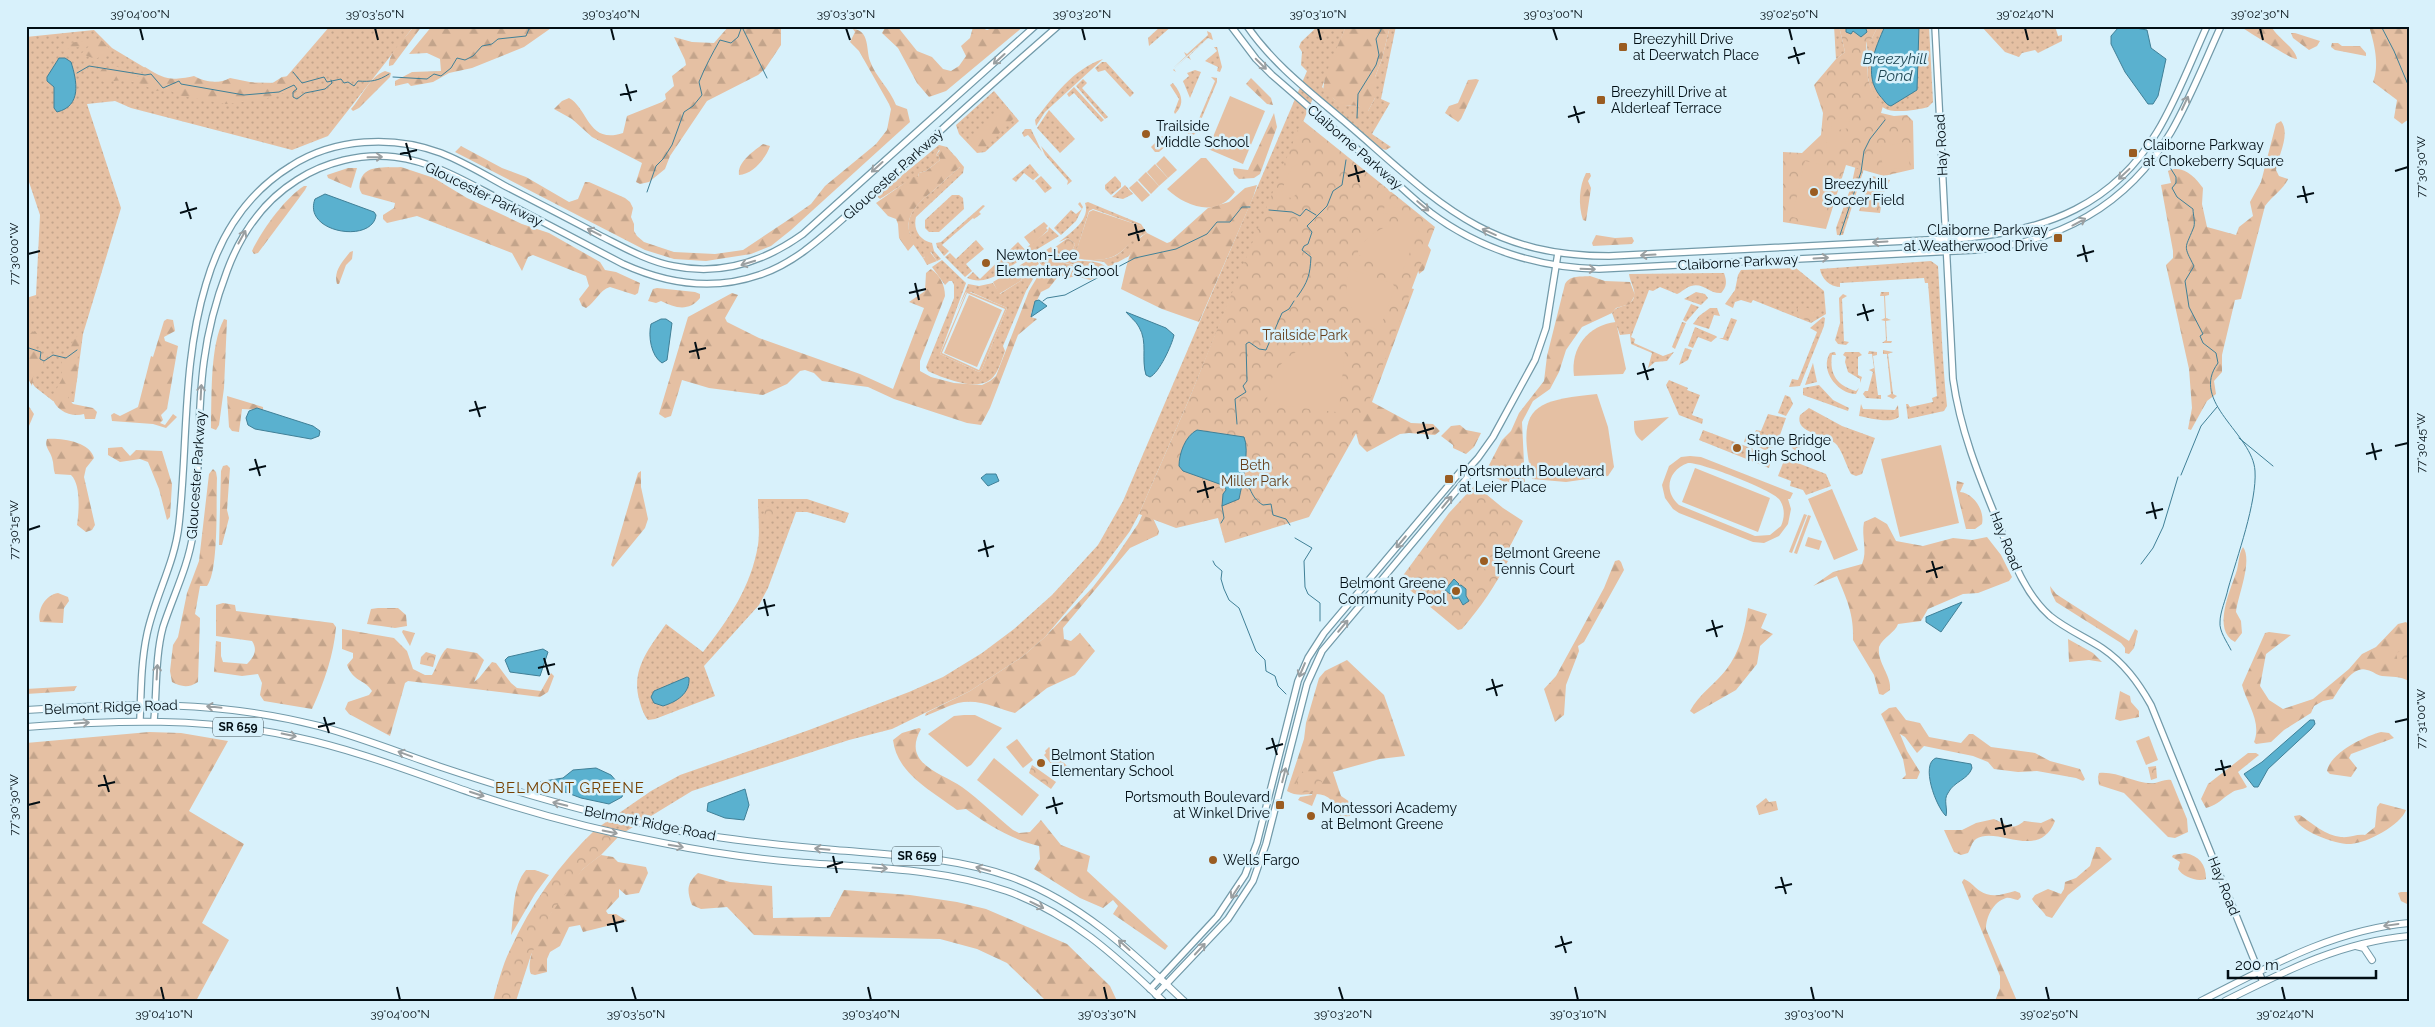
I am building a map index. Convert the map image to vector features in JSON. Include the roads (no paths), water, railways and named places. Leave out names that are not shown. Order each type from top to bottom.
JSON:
[{"type":"main road","name":"Gloucester Parkway","points":[[140,720],[142,667],[147,634],[171,562],[178,532],[187,383],[199,309],[219,250],[236,215],[266,184],[299,160],[337,147],[374,142],[413,145],[452,158],[639,255],[685,268],[730,267],[769,255],[803,234],[1035,26]]},
{"type":"main road","name":"Gloucester Parkway","points":[[154,720],[160,644],[168,614],[182,579],[193,535],[203,369],[209,330],[224,278],[239,242],[250,223],[264,206],[286,187],[319,168],[350,159],[385,156],[409,159],[445,171],[623,264],[650,275],[682,283],[701,284],[746,279],[780,266],[816,242],[889,179],[1058,26]]},
{"type":"main road","name":"Claiborne Parkway","points":[[1231,26],[1256,59],[1272,75],[1431,212],[1461,232],[1490,246],[1556,266],[1613,268],[1992,248],[2040,239],[2077,223],[2106,205],[2138,175],[2164,143],[2221,26]]},
{"type":"main road","name":"Claiborne Parkway","points":[[1247,26],[1283,68],[1441,204],[1477,227],[1502,238],[1558,253],[1626,256],[1993,235],[2041,225],[2075,210],[2109,187],[2138,160],[2157,131],[2208,26]]},
{"type":"main road","name":"Hay Road","points":[[1935,26],[1953,379],[1968,447],[2017,570],[2035,599],[2051,616],[2113,657],[2132,674],[2140,686],[2156,718],[2263,982]]},
{"type":"main road","points":[[1150,989],[1216,917],[1235,893],[1245,875],[1257,843],[1298,681],[1308,658],[1324,633],[1457,477],[1469,468],[1493,437],[1535,360],[1546,328],[1558,253]]},
{"type":"main road","points":[[1156,995],[1228,918],[1253,881],[1266,844],[1307,684],[1322,652],[1467,478],[1469,468]]},
{"type":"main road","name":"Belmont Ridge Road","points":[[26,710],[141,704],[223,708],[318,726],[512,790],[642,824],[736,840],[922,857],[977,867],[1036,887],[1077,909],[1121,942],[1184,1001]]},
{"type":"main road","name":"Belmont Ridge Road","points":[[26,727],[140,720],[235,726],[320,742],[520,808],[628,836],[683,847],[759,858],[935,873],[973,881],[1020,896],[1067,921],[1101,944],[1163,1001]]},
{"type":"main road","points":[[2201,1001],[2330,939],[2373,928],[2409,923]]},
{"type":"main road","points":[[2225,1001],[2302,963],[2350,945],[2409,936]]},
{"type":"main road","points":[[2350,945],[2364,948],[2372,960]]},
{"type":"water","points":[[1846,26],[1865,26],[1867,32],[1861,37],[1853,31],[1851,34],[1846,32]]},
{"type":"water","name":"Breezyhill Pond","points":[[1885,26],[1919,26],[1917,90],[1891,106],[1885,102],[1875,88],[1871,70],[1872,61]]},
{"type":"water","points":[[2124,26],[2147,30],[2151,48],[2166,59],[2158,96],[2153,104],[2148,104],[2125,72],[2111,44],[2111,36],[2118,28]]},
{"type":"water","points":[[59,58],[65,58],[71,62],[76,92],[71,104],[57,112],[54,108],[54,87],[47,81],[47,77]]},
{"type":"water","points":[[325,194],[374,212],[376,215],[372,224],[363,230],[352,232],[328,227],[319,220],[314,211],[315,199]]},
{"type":"water","points":[[1039,300],[1047,306],[1031,317],[1035,301]]},
{"type":"water","points":[[1126,312],[1166,328],[1174,335],[1161,365],[1150,377],[1146,375],[1142,333]]},
{"type":"water","points":[[661,319],[666,319],[672,323],[667,360],[662,363],[655,356],[650,334],[651,324]]},
{"type":"water","points":[[257,408],[313,426],[320,431],[319,436],[311,439],[255,429],[248,425],[246,418],[249,411]]},
{"type":"water","points":[[1197,430],[1244,437],[1246,459],[1239,499],[1222,506],[1223,494],[1226,490],[1225,486],[1183,471],[1179,466],[1180,456],[1189,436]]},
{"type":"water","points":[[986,474],[996,474],[999,481],[988,486],[981,478]]},
{"type":"water","name":"Belmont Greene Community Pool","points":[[1454,579],[1459,584],[1457,586],[1461,585],[1466,589],[1466,596],[1469,601],[1463,605],[1459,598],[1453,599],[1451,593],[1445,590]]},
{"type":"water","points":[[1962,602],[1941,632],[1926,622],[1926,617]]},
{"type":"water","points":[[543,649],[548,652],[540,676],[510,672],[505,660],[508,657]]},
{"type":"water","points":[[687,677],[689,678],[689,684],[685,693],[673,702],[663,706],[654,703],[651,697],[654,691]]},
{"type":"water","points":[[2310,720],[2314,720],[2315,724],[2311,729],[2268,769],[2258,787],[2254,787],[2244,774],[2262,762]]},
{"type":"water","points":[[1936,758],[1971,764],[1972,768],[1948,793],[1946,798],[1946,816],[1934,795],[1929,777],[1931,762]]},
{"type":"water","points":[[596,768],[611,775],[624,790],[622,797],[609,804],[581,798],[538,782],[563,778],[573,770]]},
{"type":"water","points":[[745,789],[749,805],[744,820],[725,818],[707,811],[708,803]]},
{"type":"waterway","points":[[393,77],[427,79],[434,74],[441,76],[451,68],[457,58],[465,60],[473,56],[482,46],[492,44],[498,39],[526,36],[529,29],[535,26]]},
{"type":"waterway","points":[[647,192],[656,166],[672,145],[684,112],[693,106],[702,95],[699,82],[720,40],[731,43],[738,37],[742,26]]},
{"type":"waterway","points":[[1357,118],[1358,94],[1376,65],[1379,55],[1376,39],[1381,26]]},
{"type":"waterway","points":[[2381,26],[2409,87]]},
{"type":"waterway","points":[[742,27],[767,78]]},
{"type":"waterway","points":[[77,73],[89,66],[145,75],[151,74],[163,88],[179,81],[181,84],[244,95],[279,92],[294,85],[297,89],[293,92],[293,97],[297,99],[305,93],[325,89],[332,83],[331,80]]},
{"type":"waterway","points":[[293,72],[302,83],[324,77],[327,82],[341,79],[344,83],[348,82],[354,86],[358,81],[374,80],[389,74]]},
{"type":"waterway","points":[[1840,235],[1861,172],[1864,151],[1870,139],[1885,120]]},
{"type":"waterway","points":[[1297,297],[1304,287],[1310,269],[1311,257],[1302,250],[1308,244],[1312,232],[1307,226],[1327,206],[1333,191],[1342,185],[1346,160]]},
{"type":"waterway","points":[[2166,161],[2176,177],[2176,183],[2172,188],[2177,197],[2193,209],[2194,227],[2186,247],[2194,266],[2185,281],[2189,307],[2203,334],[2200,336],[2203,343],[2216,353],[2218,363],[2211,377],[2211,391],[2216,405],[2252,457],[2255,471],[2255,484],[2250,514],[2220,618],[2221,629],[2231,650]]},
{"type":"waterway","points":[[1043,301],[1047,298],[1065,295],[1135,258],[1176,249],[1207,234],[1217,222],[1230,222],[1242,207],[1250,207]]},
{"type":"waterway","points":[[1269,210],[1292,212],[1300,216],[1306,209],[1316,215]]},
{"type":"waterway","points":[[1237,424],[1235,399],[1246,392],[1243,386],[1247,381],[1246,344],[1249,342],[1259,349],[1266,350],[1282,313],[1289,309],[1294,301]]},
{"type":"waterway","points":[[26,347],[41,352],[40,359],[44,361],[53,355],[66,358],[77,350]]},
{"type":"waterway","points":[[2181,475],[2201,426],[2217,407]]},
{"type":"waterway","points":[[2239,438],[2273,466]]},
{"type":"waterway","points":[[2141,564],[2153,548],[2163,527],[2178,477]]},
{"type":"waterway","points":[[1243,485],[1250,489],[1255,498],[1263,505],[1271,504],[1273,515],[1286,519],[1290,525]]},
{"type":"waterway","points":[[1221,523],[1224,518],[1222,506]]},
{"type":"waterway","points":[[1295,538],[1312,548],[1304,561],[1305,587],[1308,594],[1320,603],[1320,621]]},
{"type":"waterway","points":[[1213,561],[1222,571],[1221,579],[1229,600],[1239,608],[1256,651],[1265,660],[1266,671],[1275,676],[1278,686],[1286,694]]},
{"type":"place","name":"Breezyhill Drive at Deerwatch Place","points":[[1623,47]]},
{"type":"place","name":"Breezyhill Drive at Alderleaf Terrace","points":[[1601,100]]},
{"type":"place","name":"Trailside Middle School","points":[[1146,134]]},
{"type":"place","name":"Claiborne Parkway at Chokeberry Square","points":[[2133,153]]},
{"type":"place","name":"Breezyhill Soccer Field","points":[[1814,192]]},
{"type":"place","name":"Claiborne Parkway at Weatherwood Drive","points":[[2058,238]]},
{"type":"place","name":"Newton-Lee Elementary School","points":[[986,263]]},
{"type":"place","name":"Stone Bridge High School","points":[[1737,448]]},
{"type":"place","name":"Portsmouth Boulevard at Leier Place","points":[[1449,479]]},
{"type":"place","name":"Belmont Greene Tennis Court","points":[[1484,561]]},
{"type":"place","name":"Belmont Greene Community Pool","points":[[1456,591]]},
{"type":"place","name":"Belmont Station Elementary School","points":[[1041,763]]},
{"type":"place","name":"Portsmouth Boulevard at Winkel Drive","points":[[1280,805]]},
{"type":"place","name":"Montessori Academy at Belmont Greene","points":[[1311,816]]},
{"type":"place","name":"Wells Fargo","points":[[1213,860]]},
{"type":"district","name":"BELMONT GREENE","points":[[570,788]]},
{"type":"park label","name":"Trailside Park","points":[[1305,335]]},
{"type":"park label","name":"Beth Miller Park","points":[[1255,474]]}]
